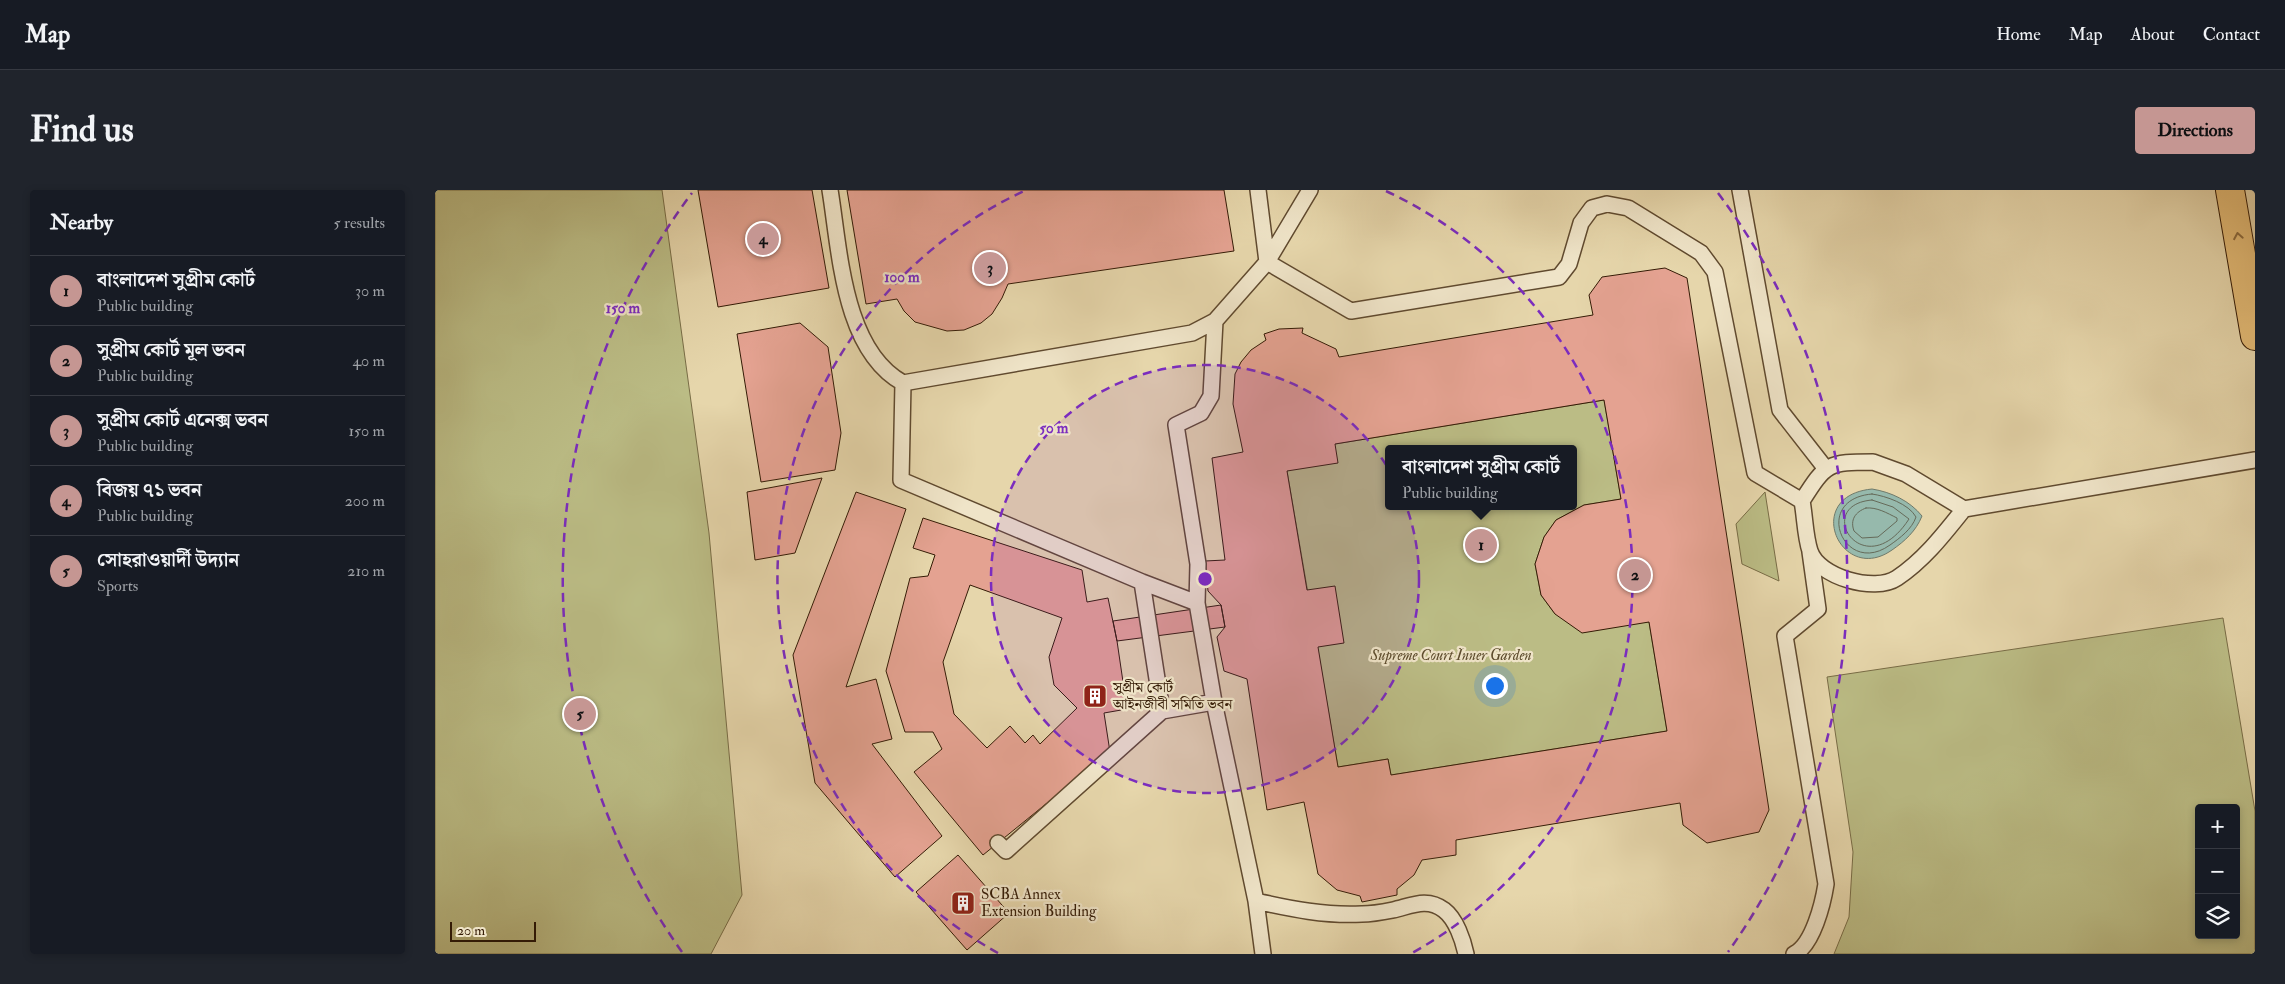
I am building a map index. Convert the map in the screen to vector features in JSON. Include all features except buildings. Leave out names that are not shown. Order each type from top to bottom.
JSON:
[{"type":"highway","points":[[2230,190],[2255,336]]},
{"type":"lane","points":[[830,190],[850,311],[862,338],[875,359],[889,375],[903,383],[1192,333],[1215,320],[1267,262],[1311,190]]},
{"type":"lane","points":[[1258,190],[1267,262]]},
{"type":"lane","points":[[1740,190],[1780,410],[1826,469]]},
{"type":"lane","points":[[1267,262],[1351,311],[1559,277],[1569,264],[1581,223],[1592,208],[1607,204],[1627,208],[1701,253],[1715,272],[1755,473],[1802,501]]},
{"type":"lane","points":[[1215,320],[1211,396],[1201,413],[1176,425],[1198,564],[1197,603],[1214,702],[1255,902],[1263,954]]},
{"type":"lane","points":[[903,383],[901,480],[1142,582],[1197,603]]},
{"type":"lane","points":[[1810,552],[1830,572],[1845,580],[1869,585],[1895,580],[1922,560],[1964,509],[2255,460]]},
{"type":"lane","points":[[1793,954],[1797,952],[1812,932],[1822,907],[1826,884],[1785,636],[1818,609],[1802,501],[1815,480],[1826,469],[1837,463],[1873,462],[1907,474],[1964,509]]},
{"type":"lane","points":[[1142,582],[1162,711]]},
{"type":"lane","points":[[998,843],[1006,851],[1162,711],[1214,702]]},
{"type":"lane","points":[[1255,902],[1313,913],[1330,914],[1363,914],[1393,910],[1411,903],[1428,903],[1445,910],[1463,939],[1466,954]]},
{"type":"green space","points":[[435,190],[662,190],[709,533],[742,895],[711,954],[435,954]]},
{"type":"green space","name":"Supreme Court Inner Garden","points":[[1604,400],[1621,499],[1584,505],[1577,509],[1577,445],[1385,445],[1385,510],[1575,510],[1556,520],[1544,537],[1535,564],[1541,595],[1555,614],[1649,622],[1667,731],[1391,775],[1388,759],[1338,767],[1287,471],[1335,444]]},
{"type":"green space","points":[[1765,492],[1779,581],[1742,564],[1736,524]]},
{"type":"green space","points":[[2223,618],[2255,811],[2255,954],[1834,954],[1849,917],[1853,852],[1827,677]]},
{"type":"water","points":[[1872,489],[1900,498],[1922,516],[1910,535],[1892,550],[1874,558],[1857,557],[1845,548],[1836,536],[1834,521],[1838,507],[1850,495]]},
{"type":"place","name":"বিজয় ৭১ ভবন","points":[[763,239]]},
{"type":"place","name":"সুপ্রীম কোর্ট এনেক্স ভবন","points":[[990,268]]},
{"type":"place","name":"বাংলাদেশ সুপ্রীম কোর্ট","points":[[1481,545]]},
{"type":"place","name":"সুপ্রীম কোর্ট মূল ভবন","points":[[1635,575]]},
{"type":"place","name":"সুপ্রীম কোর্ট আইনজীবী সমিতি ভবন","points":[[1095,696]]},
{"type":"place","name":"সোহরাওয়ার্দী উদ্যান","points":[[580,714]]},
{"type":"place","name":"SCBA Annex Extension Building","points":[[963,903]]}]
